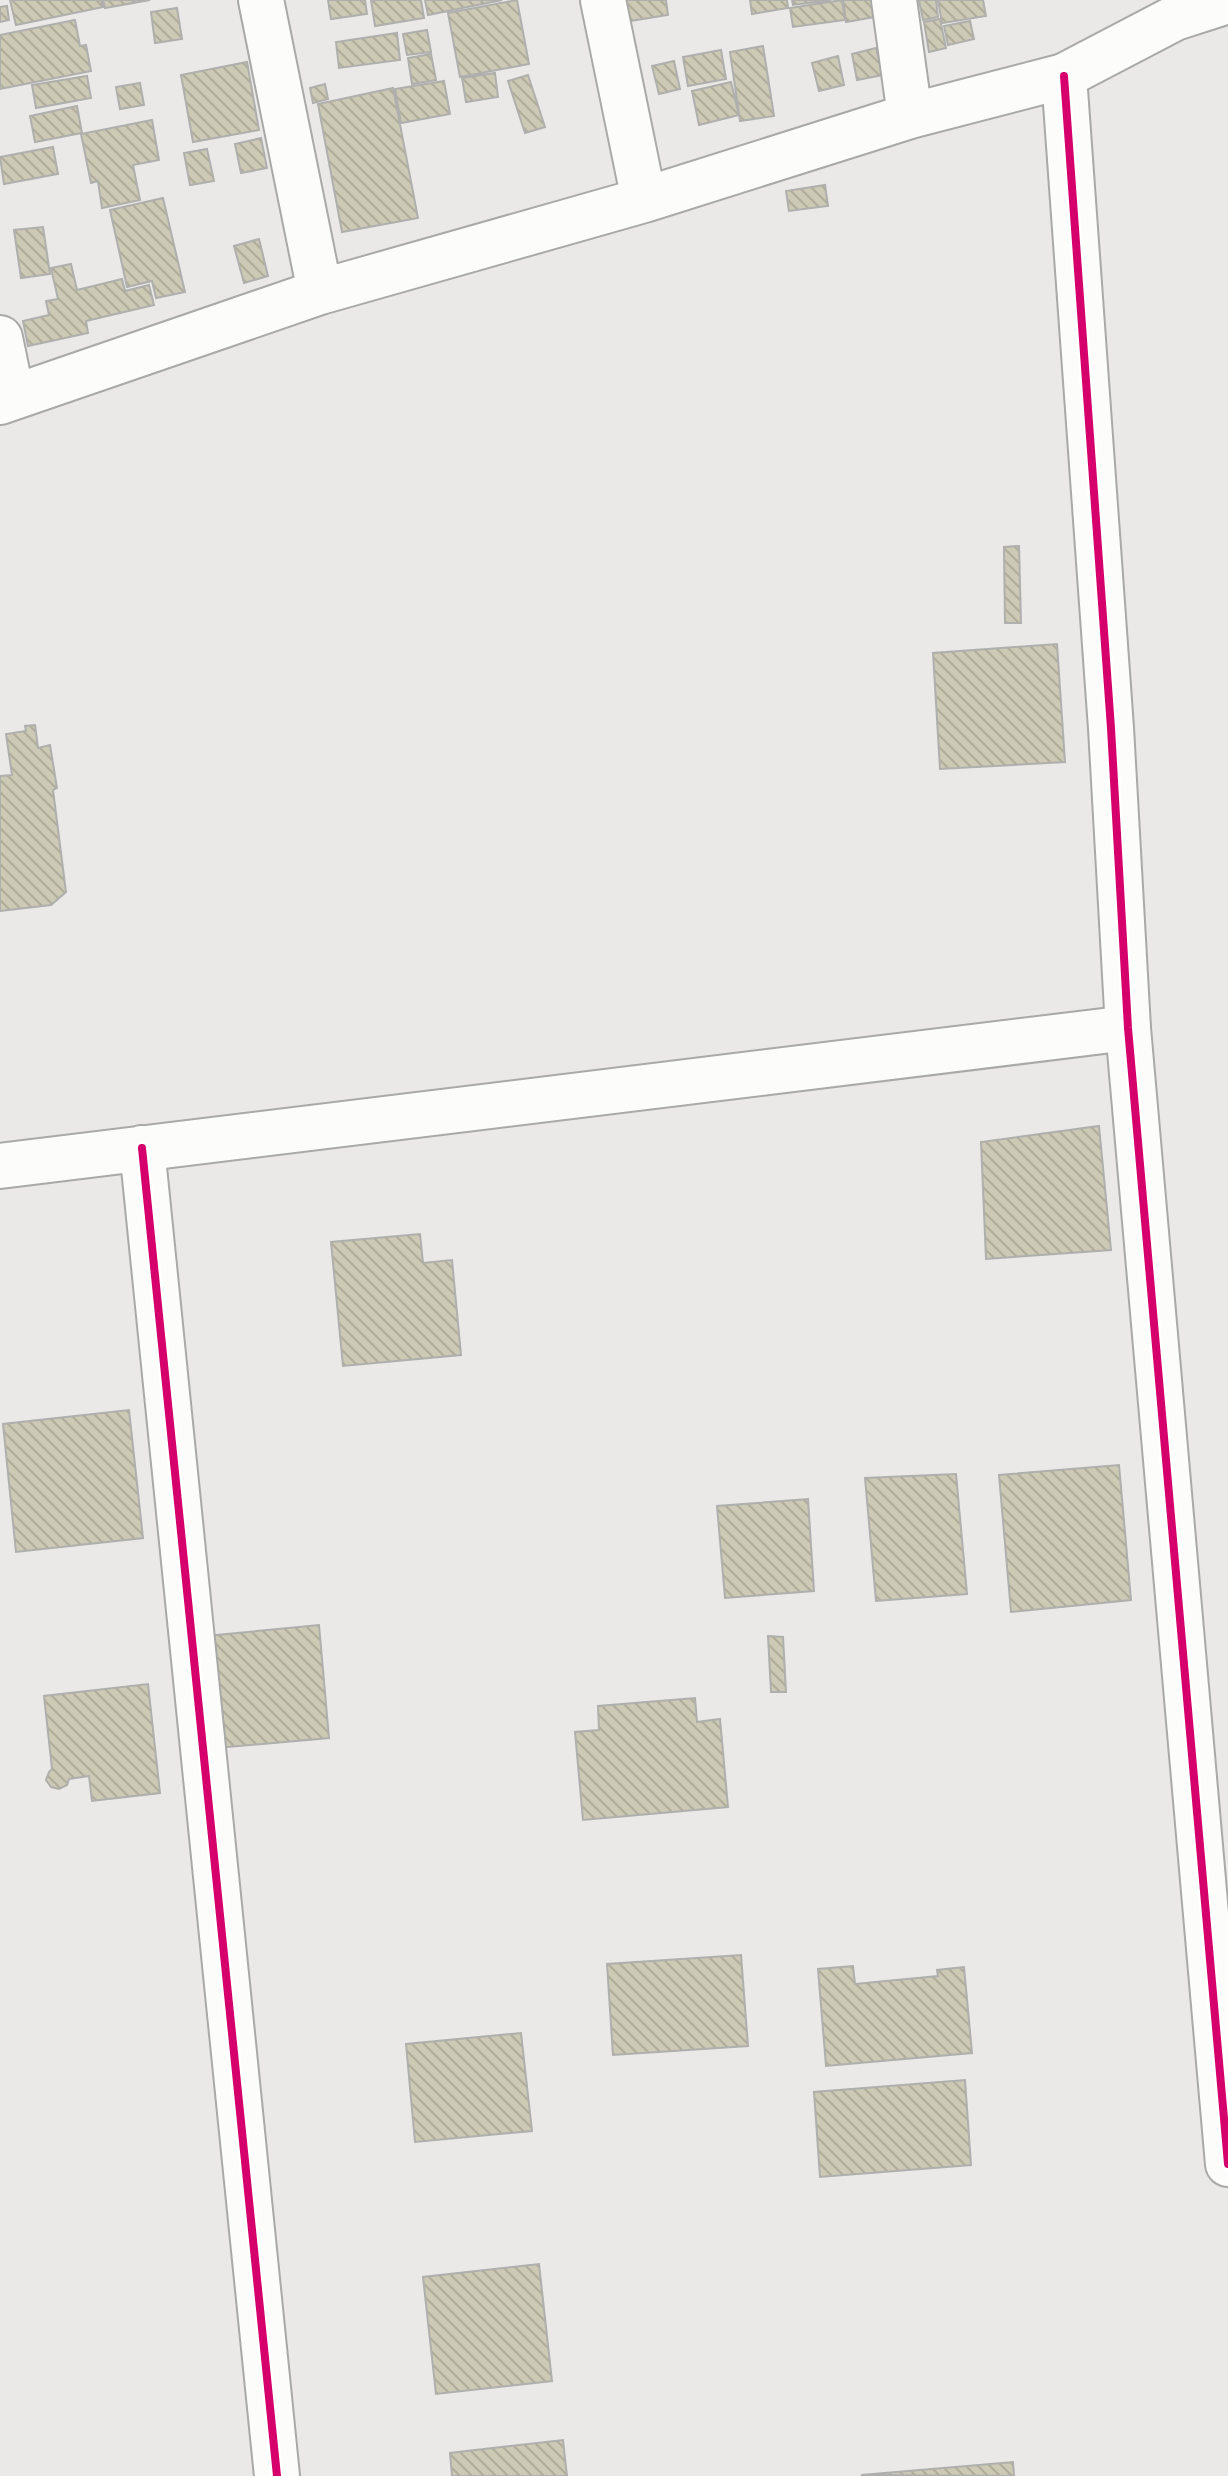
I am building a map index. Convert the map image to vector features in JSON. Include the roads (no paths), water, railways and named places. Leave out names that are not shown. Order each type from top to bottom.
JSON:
[{"type":"street","points":[[261,0],[320,292]]},
{"type":"street","points":[[603,0],[644,200]]},
{"type":"street","points":[[894,0],[910,116]]},
{"type":"street","points":[[0,338],[6,399],[320,292],[644,200],[910,116],[1064,76],[1175,18],[1228,1]]},
{"type":"street","points":[[1064,76],[1111,728],[1128,1028],[1228,2164]]},
{"type":"street","points":[[0,1166],[1128,1028]]},
{"type":"street","points":[[142,1148],[277,2476]]}]
